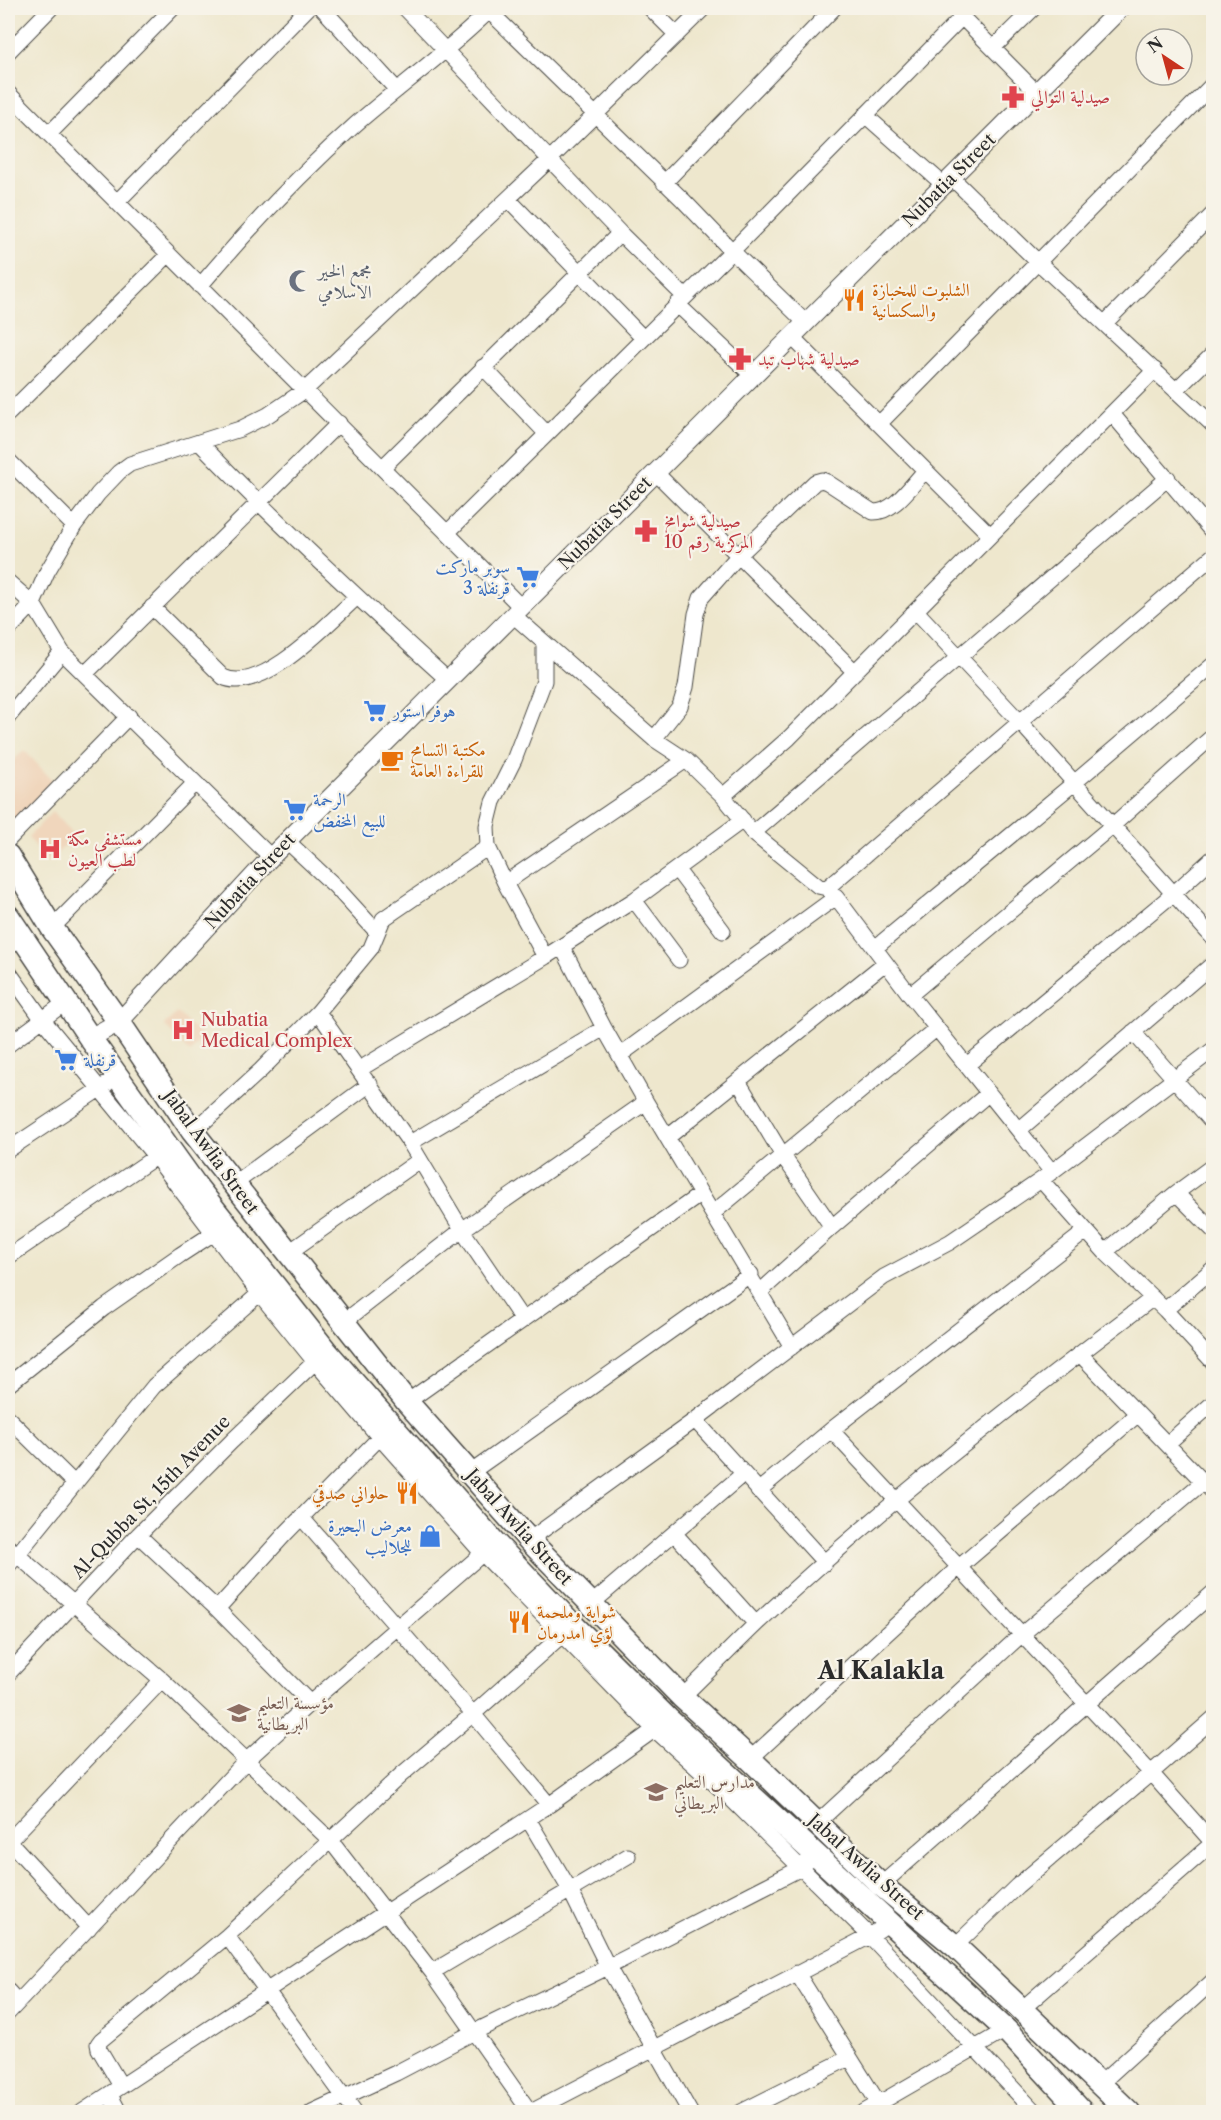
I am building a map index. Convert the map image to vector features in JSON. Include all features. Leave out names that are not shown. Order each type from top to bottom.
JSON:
[{"type":"main road","name":"Jabal Awlia Street","points":[[8,856],[52,928],[193,1132],[407,1402],[529,1540],[682,1697],[881,1885],[955,1946],[1129,2112]]},
{"type":"main road","name":"Jabal Awlia Street","points":[[8,916],[15,942],[66,1002],[118,1077],[162,1152],[219,1229],[320,1356],[489,1548],[662,1725],[808,1861],[889,1923],[1006,2030],[1081,2112]]},
{"type":"street","points":[[8,52],[51,8]]},
{"type":"street","points":[[49,134],[173,8]]},
{"type":"street","points":[[117,202],[308,8]]},
{"type":"street","points":[[322,8],[397,90]]},
{"type":"street","points":[[405,8],[753,376]]},
{"type":"street","points":[[200,286],[245,232],[294,182],[489,8],[806,322]]},
{"type":"street","points":[[650,8],[676,35]]},
{"type":"street","points":[[8,630],[33,604],[47,572],[74,526],[119,471],[130,464],[240,429],[268,415],[305,390],[550,159],[704,8]]},
{"type":"street","points":[[664,183],[834,8]]},
{"type":"street","points":[[993,48],[1034,8]]},
{"type":"street","name":"Nubatia Street","points":[[90,1038],[119,1022],[271,857],[1121,8]]},
{"type":"street","points":[[447,532],[732,251],[865,116],[957,12],[1036,92]]},
{"type":"street","points":[[879,424],[1214,83]]},
{"type":"street","points":[[8,93],[384,467],[447,532],[544,642],[654,739],[686,760],[723,796],[753,833],[818,886],[838,898],[885,963],[1019,1130],[1046,1176],[1086,1231],[1212,1359]]},
{"type":"street","points":[[865,116],[948,181],[1105,323],[1214,426]]},
{"type":"street","points":[[508,199],[643,338]]},
{"type":"street","points":[[1105,323],[1214,213]]},
{"type":"street","points":[[384,467],[620,233]]},
{"type":"street","points":[[8,414],[169,254]]},
{"type":"street","points":[[792,337],[990,535]]},
{"type":"street","points":[[1176,390],[1214,353]]},
{"type":"street","points":[[483,367],[547,434]]},
{"type":"street","points":[[723,796],[789,738],[990,535],[1113,415],[1155,370]]},
{"type":"street","points":[[1113,415],[1214,534]]},
{"type":"street","points":[[85,674],[339,423]]},
{"type":"street","points":[[199,442],[257,503],[448,680]]},
{"type":"street","points":[[8,460],[74,526]]},
{"type":"street","points":[[654,739],[680,706],[686,687],[696,614],[701,598],[739,555],[815,482],[822,480],[827,482],[873,512],[878,512],[892,505],[925,471]]},
{"type":"street","points":[[656,473],[855,672]]},
{"type":"street","points":[[753,833],[1168,478]]},
{"type":"street","points":[[620,1055],[831,893],[1020,722],[1214,555]]},
{"type":"street","points":[[8,582],[33,604],[62,652],[271,857]]},
{"type":"street","points":[[152,607],[223,677],[234,680],[252,678],[289,658],[357,597]]},
{"type":"street","points":[[916,611],[1020,722],[1214,939]]},
{"type":"street","points":[[544,642],[544,681],[514,760],[493,802],[487,826],[488,847],[545,957]]},
{"type":"street","points":[[8,717],[62,652]]},
{"type":"street","points":[[875,948],[1214,664]]},
{"type":"street","points":[[8,840],[129,716]]},
{"type":"street","points":[[910,995],[1112,826],[1214,735]]},
{"type":"street","points":[[505,883],[686,760]]},
{"type":"street","points":[[52,928],[195,783]]},
{"type":"street","points":[[360,1069],[634,900],[743,820]]},
{"type":"street","points":[[287,841],[335,886],[376,931]]},
{"type":"street","points":[[193,1132],[261,1070],[318,1012],[371,948],[376,931],[389,914],[488,847]]},
{"type":"street","points":[[967,1065],[1173,894],[1214,857]]},
{"type":"street","points":[[677,870],[723,931]]},
{"type":"street","points":[[634,900],[679,960]]},
{"type":"street","points":[[562,946],[604,1028],[646,1102],[751,1274],[792,1347]]},
{"type":"street","points":[[668,1137],[885,963]]},
{"type":"street","points":[[1019,1130],[1214,963]]},
{"type":"street","points":[[8,971],[43,1020],[99,1090],[162,1152],[8,1257]]},
{"type":"street","points":[[8,1045],[66,1002]]},
{"type":"street","points":[[318,1012],[410,1143],[462,1230],[522,1319]]},
{"type":"street","points":[[410,1143],[604,1028]]},
{"type":"street","points":[[713,1213],[937,1028]]},
{"type":"street","points":[[1133,1032],[1214,1124]]},
{"type":"street","points":[[529,1540],[695,1420],[884,1277],[950,1242],[1046,1176],[1214,1049]]},
{"type":"street","points":[[8,1150],[118,1077]]},
{"type":"street","points":[[738,1081],[783,1156],[832,1227]]},
{"type":"street","points":[[234,1184],[370,1084]]},
{"type":"street","points":[[761,1291],[989,1093]]},
{"type":"street","points":[[345,1321],[462,1230],[646,1102]]},
{"type":"street","points":[[288,1253],[420,1160]]},
{"type":"street","points":[[1105,1252],[1176,1193],[1214,1165]]},
{"type":"street","points":[[1176,1193],[1214,1231]]},
{"type":"street","points":[[407,1402],[701,1194]]},
{"type":"street","points":[[8,1385],[104,1308],[219,1229]]},
{"type":"street","points":[[758,1491],[831,1430],[1086,1231]]},
{"type":"street","points":[[1165,1310],[1214,1268]]},
{"type":"street","points":[[470,1473],[751,1274]]},
{"type":"street","points":[[265,1288],[154,1386],[75,1484],[11,1556],[75,1604],[162,1680],[330,1839],[388,1913],[474,2032],[537,2111],[870,1936],[889,1923]]},
{"type":"street","points":[[682,1697],[756,1624],[896,1501],[1153,1298]]},
{"type":"street","points":[[817,1823],[1021,1635],[1208,1488],[1080,1354]]},
{"type":"street","name":"Al-Qubba St, 15th Avenue","points":[[8,1674],[138,1535],[320,1356]]},
{"type":"street","points":[[1167,1444],[1214,1402]]},
{"type":"street","points":[[750,1759],[958,1568],[1137,1415]]},
{"type":"street","points":[[8,1419],[75,1484]]},
{"type":"street","points":[[695,1420],[825,1563]]},
{"type":"street","points":[[831,1430],[1151,1773],[1213,1843],[1022,2009]]},
{"type":"street","points":[[217,1609],[385,1432]]},
{"type":"street","points":[[590,1605],[743,1474]]},
{"type":"street","points":[[302,1518],[549,1805]]},
{"type":"street","points":[[674,1533],[756,1624]]},
{"type":"street","points":[[138,1535],[217,1609],[310,1703]]},
{"type":"street","points":[[13,2008],[247,1760],[489,1548]]},
{"type":"street","points":[[881,1885],[1214,1592]]},
{"type":"street","points":[[119,2112],[116,2090],[98,2044],[227,1936],[400,1776],[568,1630]]},
{"type":"street","points":[[89,1928],[8,1841],[162,1680]]},
{"type":"street","points":[[955,1946],[1017,1886],[1214,1718]]},
{"type":"street","points":[[82,2112],[388,1913],[549,1805],[662,1725]]},
{"type":"street","points":[[528,1819],[570,1890],[608,1967],[690,2112]]},
{"type":"street","points":[[432,1972],[628,1857]]},
{"type":"street","points":[[312,2112],[396,2073],[608,1967],[808,1861],[870,1936],[1035,2112]]},
{"type":"street","points":[[227,1936],[355,2112]]},
{"type":"street","points":[[797,1973],[882,2108]]},
{"type":"street","points":[[1100,2084],[1214,1980]]},
{"type":"street","points":[[8,1991],[13,2008]]},
{"type":"street","points":[[864,2112],[882,2108],[1006,2030]]},
{"type":"street","points":[[741,2112],[849,2058]]},
{"type":"shaded area","points":[[24,750],[56,784],[8,828],[8,766]]},
{"type":"shaded area","name":"مستشفى مكة لطب العيون","points":[[52,812],[75,836],[48,862],[28,837]]},
{"type":"shaded area","name":"Nubatia Medical Complex","points":[[177,1013],[202,1036],[190,1053],[164,1025]]},
{"type":"place","name":"صيدلية التوالي","points":[[1013,97]]},
{"type":"place","name":"مجمع الخير الاسلامي","points":[[300,281]]},
{"type":"place","name":"الشلبوت للمخبازة والسكسانية","points":[[854,300]]},
{"type":"place","name":"صيدلية شهاب تبد","points":[[740,359]]},
{"type":"place","name":"صيدلية شوامخ المركزية رقم 10","points":[[646,531]]},
{"type":"place","name":"سوبر ماركت قرنفلة 3","points":[[528,577]]},
{"type":"place","name":"هوفر استور","points":[[375,711]]},
{"type":"place","name":"مكتبة التسامح للقراءة العامة","points":[[392,760]]},
{"type":"place","name":"الرحمة للبيع المخفض","points":[[295,810]]},
{"type":"place","name":"مستشفى مكة لطب العيون","points":[[50,849]]},
{"type":"place","name":"Nubatia Medical Complex","points":[[183,1030]]},
{"type":"place","name":"قرنفلة","points":[[66,1060]]},
{"type":"place","name":"حلواني صدقي","points":[[407,1493]]},
{"type":"place","name":"معرض البحيرة للجلاليب","points":[[430,1536]]},
{"type":"place","name":"شواية وملحمة لؤي امدرمان","points":[[519,1622]]},
{"type":"place","name":"مؤسسة التعليم البريطانية","points":[[239,1713]]},
{"type":"place","name":"مدارس التعليم البريطاني","points":[[656,1792]]},
{"type":"district","name":"Al Kalakla","points":[[881,1671]]}]
